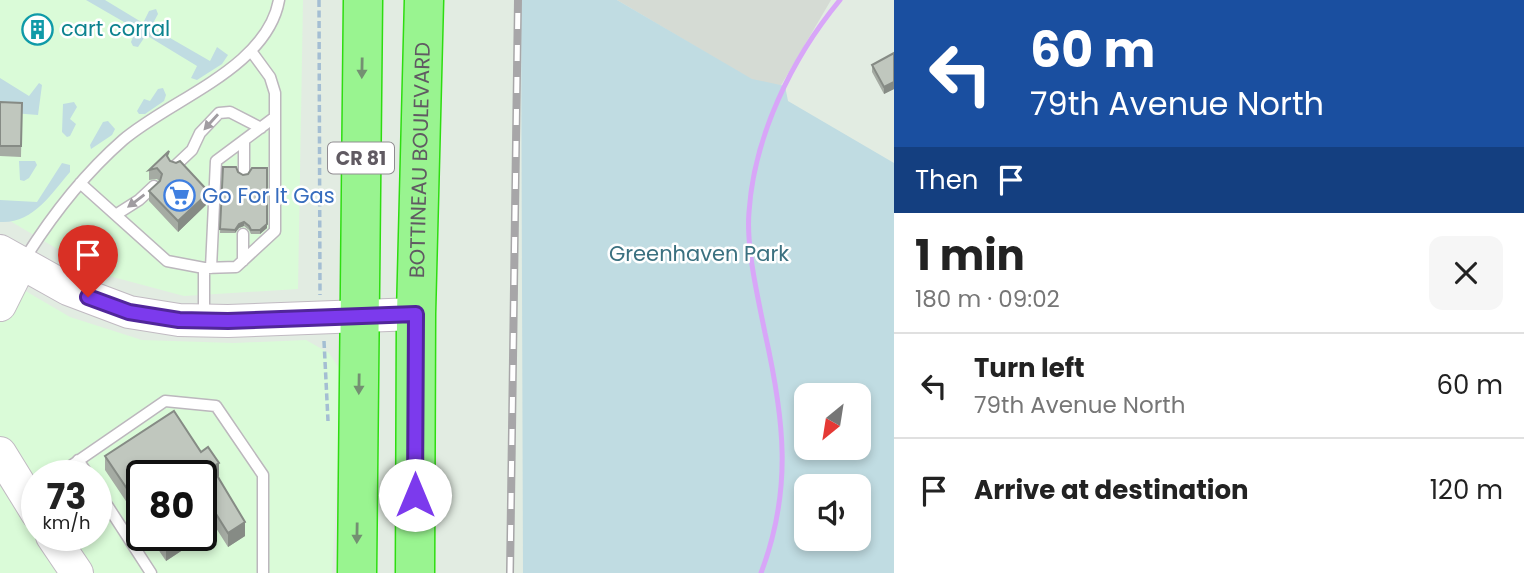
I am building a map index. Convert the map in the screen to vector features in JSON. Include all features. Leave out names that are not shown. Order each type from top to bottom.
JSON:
[{"type":"highway","name":"CR 81","points":[[357,573],[363,0]]},
{"type":"highway","name":"BOTTINEAU BOULEVARD","points":[[415,573],[416,314],[424,0]]},
{"type":"street","points":[[0,306],[11,257],[68,289],[129,312],[179,320],[416,314]]},
{"type":"street","points":[[0,453],[21,483]]},
{"type":"street","points":[[62,551],[77,573]]},
{"type":"lane","points":[[11,257],[125,138],[240,62],[276,17],[279,0]]},
{"type":"lane","points":[[80,183],[164,258],[207,268],[236,267],[275,231],[275,93],[270,77],[251,51]]},
{"type":"lane","points":[[175,166],[192,150],[200,133],[219,113],[230,113],[261,128]]},
{"type":"lane","points":[[204,321],[216,161],[275,117]]},
{"type":"lane","points":[[244,139],[244,171]]},
{"type":"lane","points":[[117,214],[139,200],[154,186]]},
{"type":"lane","points":[[243,234],[243,261]]},
{"type":"lane","points":[[78,460],[165,401],[216,406],[263,475],[263,573]]},
{"type":"lane","points":[[112,513],[151,573]]},
{"type":"path","points":[[319,0],[318,272],[325,356]]},
{"type":"shaded area","points":[[0,0],[303,0],[298,289],[184,296],[98,273],[0,215]]},
{"type":"shaded area","points":[[617,0],[831,0],[776,94]]},
{"type":"shaded area","points":[[0,276],[70,317],[142,340],[234,343],[306,340],[329,353],[343,374],[332,573],[0,573]]},
{"type":"green space","points":[[86,0],[105,0],[143,23],[149,11],[156,9],[158,14],[151,27],[210,61],[217,47],[228,55],[222,64],[197,80],[191,78],[197,66],[146,35],[138,47],[133,46],[131,42],[136,29]]},
{"type":"green space","name":"Greenhaven Park","points":[[521,0],[617,0],[752,79],[785,86],[788,101],[894,163],[894,573],[523,573]]},
{"type":"green space","points":[[0,78],[29,96],[39,83],[42,85],[38,115],[0,112]]},
{"type":"green space","points":[[163,88],[166,95],[164,101],[145,114],[139,114],[137,111],[144,99],[150,101],[158,89]]},
{"type":"green space","points":[[74,102],[77,107],[70,119],[76,124],[67,137],[62,132],[63,104]]},
{"type":"green space","points":[[108,121],[115,129],[112,135],[91,149],[90,145],[103,122]]},
{"type":"green space","points":[[19,161],[35,161],[37,165],[24,181],[20,180]]},
{"type":"green space","points":[[62,163],[70,165],[70,172],[40,206],[22,218],[0,222],[0,200],[37,202]]},
{"type":"building","points":[[894,53],[894,82],[884,87],[872,65]]},
{"type":"building","points":[[0,102],[22,103],[21,146],[0,146]]},
{"type":"building","name":"Go For It Gas","points":[[169,151],[167,156],[170,161],[180,161],[206,189],[206,195],[178,221],[149,191],[160,181],[162,174],[157,168],[149,170]]},
{"type":"building","points":[[223,167],[236,167],[243,175],[248,174],[252,168],[267,168],[267,224],[260,230],[251,230],[244,222],[235,230],[220,229]]},
{"type":"building","points":[[174,411],[201,452],[208,447],[217,460],[126,460],[126,487],[112,466],[112,460],[108,460],[105,456]]},
{"type":"building","points":[[217,475],[245,522],[228,533],[217,516]]},
{"type":"waterway","points":[[761,573],[778,512],[782,453],[777,395],[751,257],[749,212],[752,183],[767,127],[778,99],[806,47],[840,0]]},
{"type":"railway","points":[[510,573],[518,0]]},
{"type":"place","name":"cart corral","points":[[38,29]]},
{"type":"place","name":"Go For It Gas","points":[[179,196]]},
{"type":"route","points":[[88,297],[129,312],[179,320],[228,321],[416,314],[415,495]]}]
